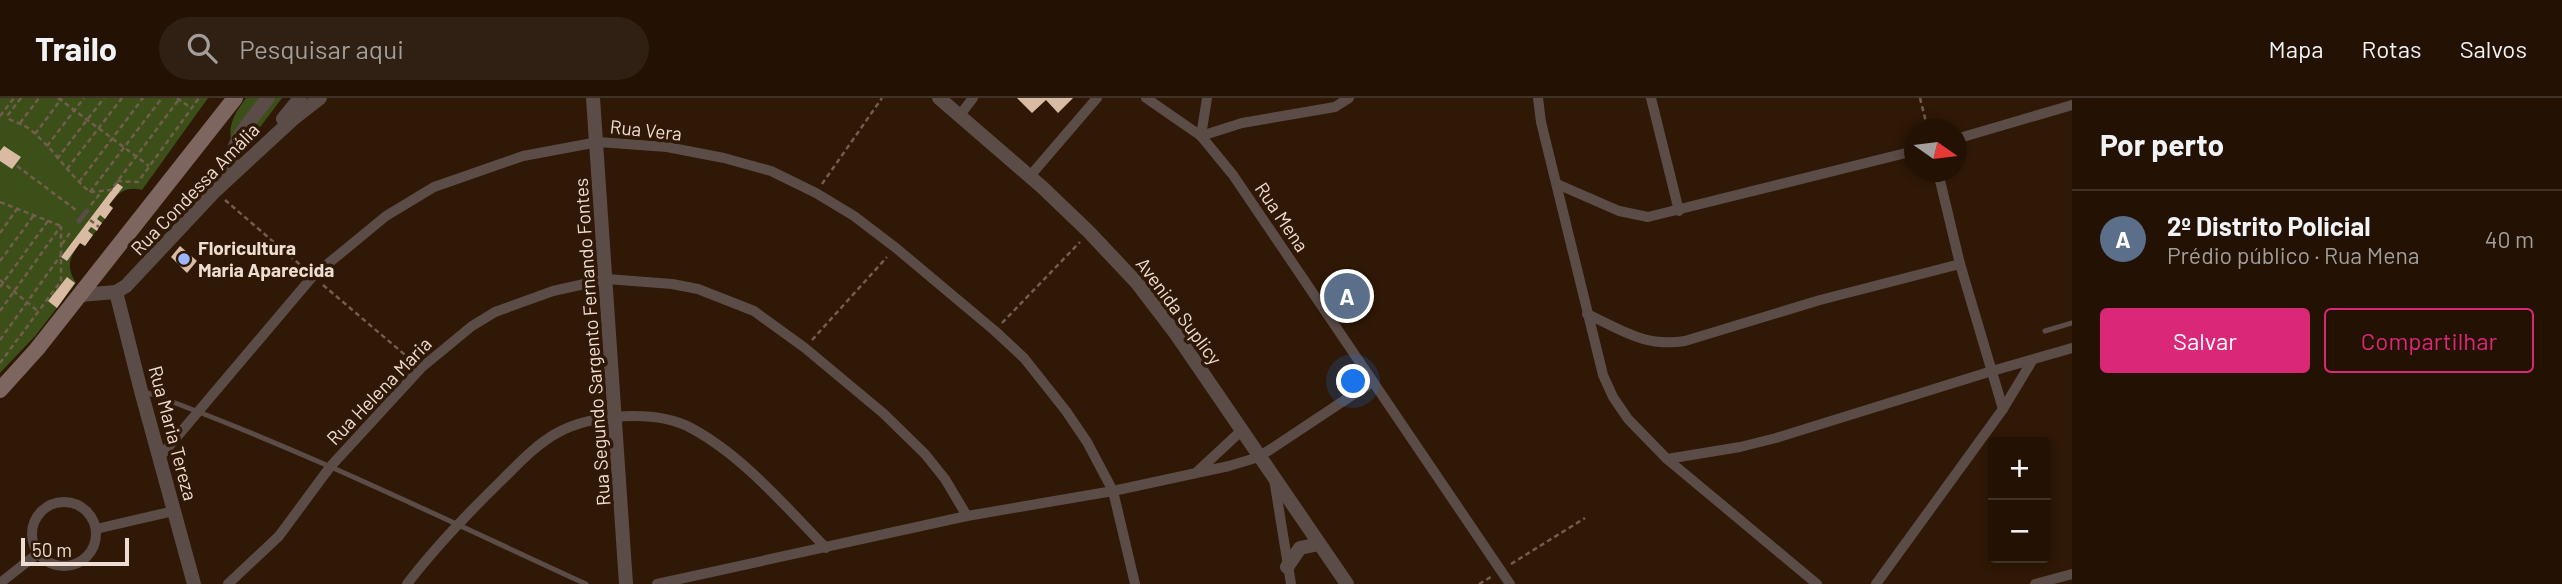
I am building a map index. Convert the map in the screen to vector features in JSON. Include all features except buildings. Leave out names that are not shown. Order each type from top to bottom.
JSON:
[{"type":"main road","points":[[0,390],[37,349],[235,98]]},
{"type":"street","points":[[229,177],[235,141],[268,98]]},
{"type":"street","points":[[260,147],[300,98]]},
{"type":"street","name":"Rua Condessa Amália","points":[[116,292],[132,281],[215,191],[260,147],[320,98]]},
{"type":"street","name":"Rua Segundo Sargento Fernando Fontes","points":[[593,98],[626,584]]},
{"type":"street","name":"Avenida Suplicy","points":[[939,98],[1089,232],[1137,283],[1176,334],[1346,584]]},
{"type":"street","points":[[960,115],[973,98]]},
{"type":"street","points":[[1030,177],[1097,98]]},
{"type":"street","name":"Rua Mena","points":[[1146,98],[1202,136],[1233,176],[1510,584]]},
{"type":"street","points":[[1206,98],[1202,136],[1242,124],[1335,107],[1349,98]]},
{"type":"street","points":[[1538,98],[1541,122],[1587,314],[1603,375],[1613,397],[1628,419],[1667,459],[1816,584]]},
{"type":"street","points":[[1651,98],[1679,211]]},
{"type":"street","points":[[1967,136],[2072,105]]},
{"type":"street","name":"Rua Vera","points":[[159,458],[313,276],[387,216],[434,187],[523,156],[598,142],[667,147],[724,158],[771,172],[816,192],[854,216],[895,248],[1024,358],[1087,442],[1113,491],[1135,584]]},
{"type":"street","points":[[1557,184],[1619,211],[1648,217],[1904,154]]},
{"type":"street","points":[[1940,182],[1960,264],[2003,409]]},
{"type":"street","points":[[1587,314],[1641,340],[1655,343],[1685,341],[1820,300],[1960,264]]},
{"type":"street","name":"Rua Helena Maria","points":[[229,584],[279,536],[330,467],[421,368],[472,326],[495,312],[540,295],[607,279],[672,284],[698,289],[754,311],[805,348],[883,413],[925,454],[945,479],[967,516]]},
{"type":"street","points":[[80,295],[116,292]]},
{"type":"street","name":"Rua Maria Tereza","points":[[116,292],[194,584]]},
{"type":"street","points":[[1667,459],[1776,438],[2072,348]]},
{"type":"street","points":[[1875,584],[2003,409],[2032,361]]},
{"type":"street","points":[[657,584],[967,516],[1113,491],[1259,457],[1372,382]]},
{"type":"street","points":[[407,584],[457,525],[517,466],[556,433],[572,426],[616,416],[663,418],[692,428],[763,483],[826,548]]},
{"type":"street","points":[[1196,473],[1241,431]]},
{"type":"street","points":[[1274,479],[1291,584]]},
{"type":"street","points":[[66,502],[79,506],[90,516],[96,529],[95,545],[80,563],[57,566],[37,554],[32,540],[33,526],[40,513],[51,505],[66,502]]},
{"type":"street","points":[[96,529],[174,511]]},
{"type":"street","points":[[1287,567],[1300,548],[1319,544]]},
{"type":"street","points":[[0,583],[37,554]]},
{"type":"street","points":[[2035,584],[2072,574]]},
{"type":"lane","points":[[2045,331],[2072,323]]},
{"type":"lane","points":[[141,390],[199,411],[330,467],[586,584]]},
{"type":"path","points":[[0,116],[14,98]]},
{"type":"path","points":[[21,98],[8,115],[9,118],[35,134],[90,192],[111,190],[179,98],[191,108]]},
{"type":"path","points":[[20,123],[39,98]]},
{"type":"path","points":[[47,146],[83,98]]},
{"type":"path","points":[[57,159],[104,98]]},
{"type":"path","points":[[67,169],[122,98]]},
{"type":"path","points":[[79,183],[143,98]]},
{"type":"path","points":[[90,192],[162,98]]},
{"type":"path","points":[[117,181],[138,182],[199,98]]},
{"type":"path","points":[[816,192],[881,98]]},
{"type":"path","points":[[1920,98],[1925,119]]},
{"type":"path","points":[[35,134],[60,99],[149,166]]},
{"type":"path","points":[[17,166],[83,216]]},
{"type":"path","points":[[61,245],[102,191]]},
{"type":"path","points":[[215,191],[421,368]]},
{"type":"path","points":[[0,208],[2,202],[61,226]]},
{"type":"path","points":[[0,233],[17,209]]},
{"type":"path","points":[[0,261],[34,215]]},
{"type":"path","points":[[0,287],[48,221]]},
{"type":"path","points":[[0,363],[61,281],[61,226]]},
{"type":"path","points":[[0,311],[61,226]]},
{"type":"path","points":[[995,331],[1089,232]]},
{"type":"path","points":[[805,348],[895,248]]},
{"type":"path","points":[[0,340],[61,255]]},
{"type":"path","points":[[2,281],[39,312]]},
{"type":"path","points":[[1479,584],[1585,518]]},
{"type":"green space","points":[[0,98],[208,98],[142,190],[123,191],[109,204],[113,208],[85,246],[80,243],[73,253],[70,267],[76,283],[36,335],[0,373]]},
{"type":"green space","points":[[246,98],[282,98],[246,146],[233,147],[230,133],[232,121]]},
{"type":"place","name":"Floricultura Maria Aparecida","points":[[184,259]]},
{"type":"place","name":"2º Distrito Policial","points":[[1347,296]]}]
